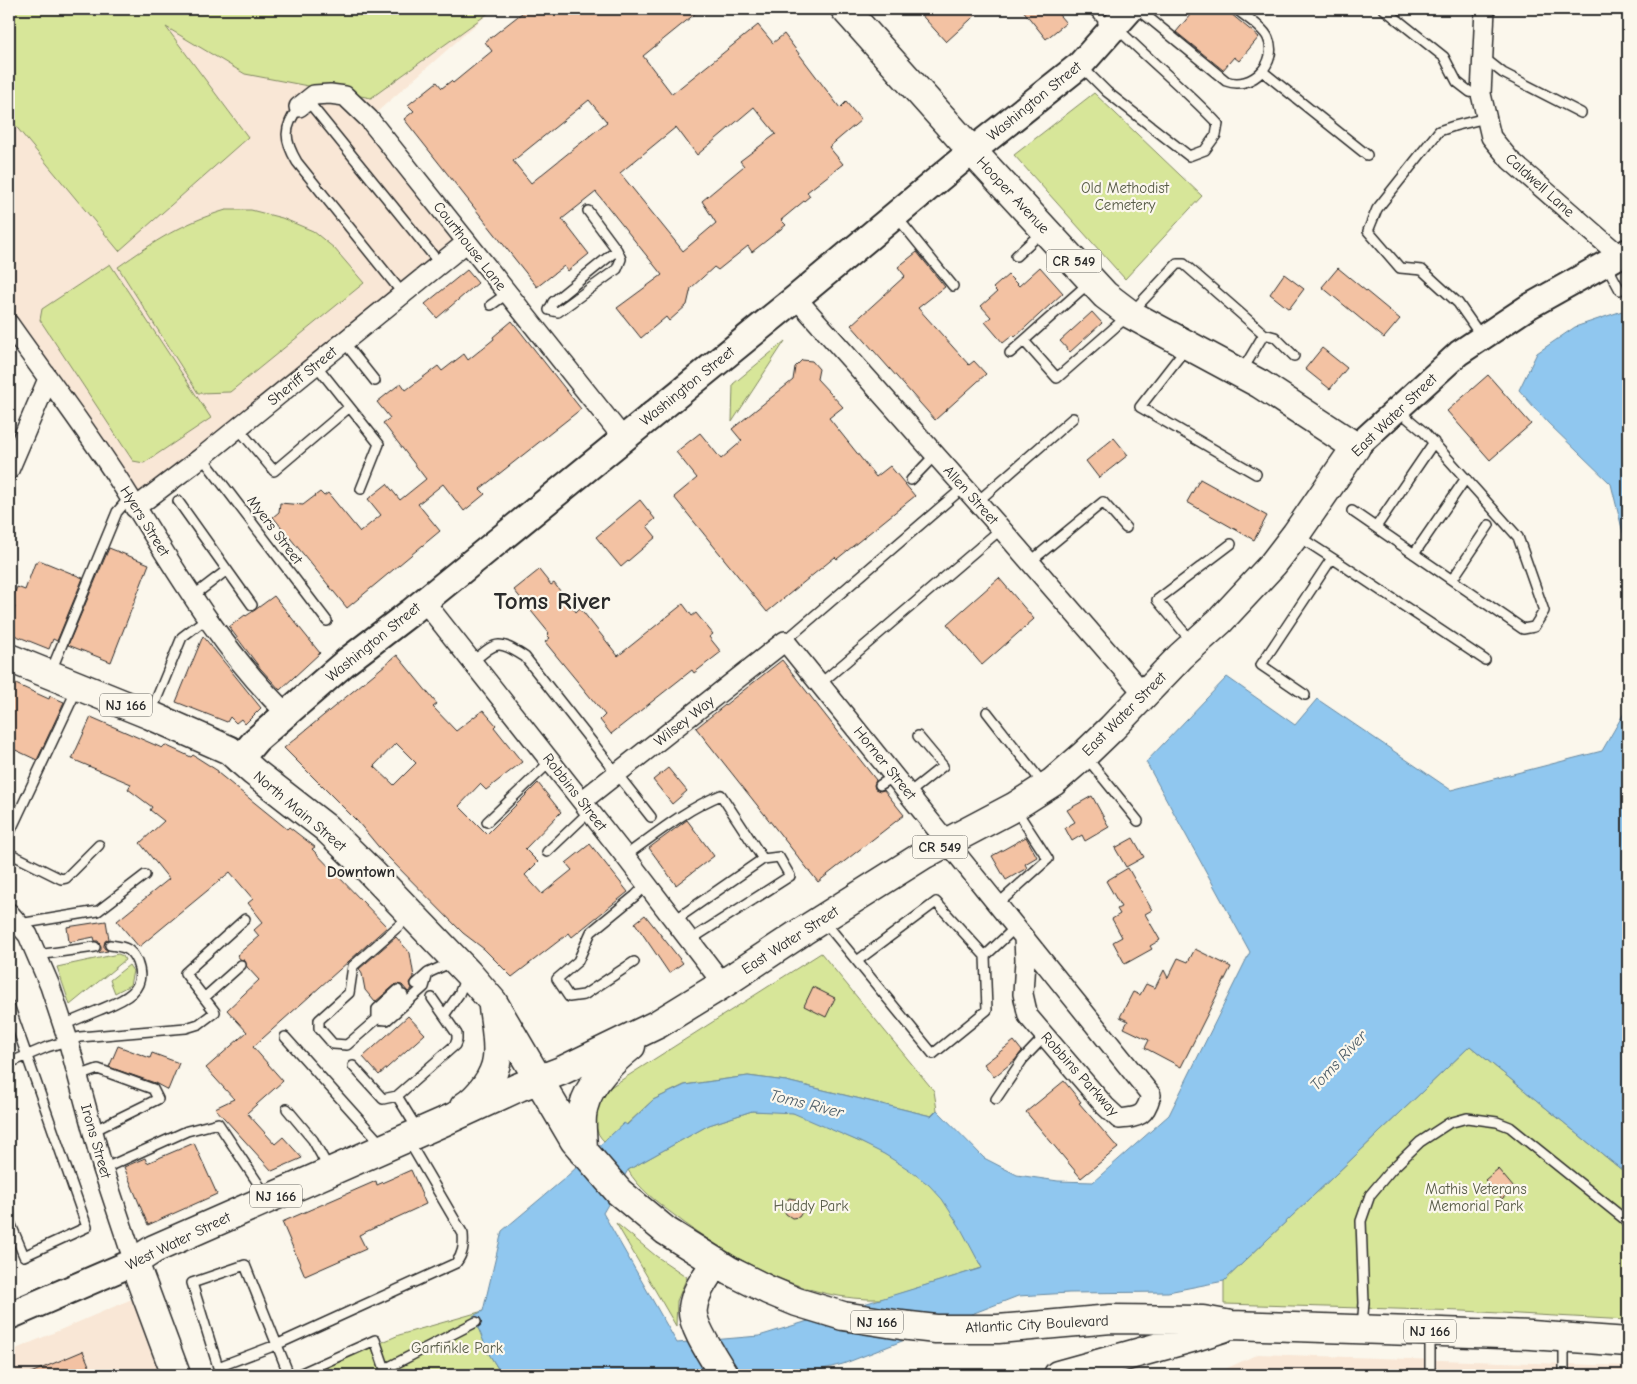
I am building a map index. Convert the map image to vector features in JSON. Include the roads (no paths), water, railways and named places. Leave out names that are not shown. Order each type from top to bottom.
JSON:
[{"type":"main road","name":"Hooper Avenue","points":[[846,9],[1105,295],[1130,314],[1260,384],[1356,447]]},
{"type":"main road","name":"Washington Street","points":[[240,760],[256,740],[347,661],[424,601],[796,298],[972,150],[1080,66],[1117,23]]},
{"type":"main road","name":"East Water Street","points":[[540,1080],[658,1024],[926,854],[1014,807],[1045,787],[1084,755],[1194,644],[1220,621],[1273,564],[1356,447]]},
{"type":"main road","name":"North Main Street","points":[[9,658],[150,715],[229,750],[326,828],[370,870],[462,966],[493,1002],[540,1080]]},
{"type":"main road","points":[[413,1135],[476,1099],[486,1084],[497,1059],[493,1002]]},
{"type":"main road","points":[[583,1152],[582,1115],[589,1093],[603,1073],[627,1049],[658,1024]]},
{"type":"main road","name":"West Water Street","points":[[9,1316],[134,1262],[154,1249],[520,1087],[540,1080]]},
{"type":"main road","name":"Atlantic City Boulevard","points":[[540,1080],[583,1152],[619,1192],[666,1231],[716,1262],[768,1290],[798,1302],[843,1316],[874,1322],[959,1329],[998,1329],[1111,1319],[1203,1320],[1232,1324],[1564,1337],[1628,1342]]},
{"type":"main road","name":"Irons Street","points":[[134,1262],[176,1375]]},
{"type":"main road","points":[[716,1262],[699,1289],[692,1309],[698,1329],[724,1375]]},
{"type":"main road","name":"NJ 166","points":[[1058,1375],[1195,1337],[1232,1324]]},
{"type":"street","name":"Caldwell Lane","points":[[1485,9],[1481,94],[1491,137],[1510,160],[1534,173],[1618,257]]},
{"type":"street","name":"Courthouse Lane","points":[[303,104],[314,95],[330,94],[345,96],[369,119],[508,293],[540,316],[623,438]]},
{"type":"street","name":"Sheriff Street","points":[[133,503],[202,457],[316,364],[390,309],[404,294],[467,242]]},
{"type":"street","name":"East Water Street","points":[[1356,447],[1459,353],[1528,307],[1618,257]]},
{"type":"street","name":"Allen Street","points":[[796,298],[977,502],[1006,528],[1030,562],[1145,695]]},
{"type":"street","name":"Hyers Street","points":[[9,324],[102,454],[207,618],[248,671],[287,714]]},
{"type":"street","points":[[9,470],[48,379]]},
{"type":"street","name":"Robbins Street","points":[[424,601],[551,761],[723,984]]},
{"type":"street","name":"Horner Street","points":[[785,641],[820,684],[888,780],[909,793],[949,842]]},
{"type":"street","name":"Wilsey Way","points":[[586,806],[617,774],[785,641]]},
{"type":"street","name":"Robbins Parkway","points":[[949,842],[1151,1095],[1147,1109],[1137,1118],[1119,1120],[1028,1016],[1023,994],[1025,960],[1020,932]]},
{"type":"street","name":"Irons Street","points":[[14,918],[28,935],[50,986],[78,1076],[103,1168],[134,1262]]},
{"type":"lane","points":[[1080,66],[1107,92],[1189,156],[1205,150],[1216,135],[1218,124],[1197,102],[1149,60],[1117,23],[1102,19],[1093,9]]},
{"type":"lane","points":[[1138,9],[1226,81],[1235,84],[1251,80],[1262,71],[1269,58],[1270,44],[1265,32],[1236,9]]},
{"type":"lane","points":[[1384,9],[1444,57],[1457,82],[1470,92],[1481,94]]},
{"type":"lane","points":[[1483,57],[1503,73],[1581,113]]},
{"type":"lane","points":[[1262,71],[1367,154]]},
{"type":"lane","points":[[404,294],[297,162],[288,146],[287,130],[292,117],[303,104],[440,264]]},
{"type":"lane","points":[[1482,337],[1458,304],[1422,270],[1400,268],[1368,231],[1377,209],[1439,131],[1486,118]]},
{"type":"lane","points":[[540,316],[558,312],[617,269],[621,259],[617,250],[588,211]]},
{"type":"lane","points":[[895,215],[953,286]]},
{"type":"lane","points":[[1016,256],[1045,230]]},
{"type":"lane","points":[[540,316],[553,302],[617,250]]},
{"type":"lane","points":[[1618,257],[1620,290]]},
{"type":"lane","points":[[1024,341],[1057,378],[1130,314],[1177,264],[1184,264],[1264,334],[1275,338],[1294,356]]},
{"type":"lane","points":[[1010,353],[1092,281]]},
{"type":"lane","points":[[491,305],[508,293]]},
{"type":"lane","points":[[1241,373],[1264,334]]},
{"type":"lane","points":[[344,342],[376,381]]},
{"type":"lane","points":[[1188,346],[1140,407],[1256,474]]},
{"type":"lane","points":[[316,364],[379,444],[361,490]]},
{"type":"lane","points":[[1352,511],[1523,629],[1534,628],[1544,611],[1518,537],[1434,442],[1397,409]]},
{"type":"lane","points":[[238,428],[274,471],[346,410]]},
{"type":"lane","points":[[977,502],[1073,418]]},
{"type":"lane","points":[[1376,527],[1434,442]]},
{"type":"lane","points":[[911,480],[935,455]]},
{"type":"lane","name":"Myers Street","points":[[202,457],[327,621]]},
{"type":"lane","points":[[1414,554],[1466,478]]},
{"type":"lane","points":[[785,641],[964,487]]},
{"type":"lane","points":[[178,501],[252,605]]},
{"type":"lane","points":[[1030,562],[1103,502],[1126,528]]},
{"type":"lane","points":[[50,674],[117,512],[133,503]]},
{"type":"lane","points":[[1452,580],[1489,525]]},
{"type":"lane","points":[[820,684],[1006,528]]},
{"type":"lane","points":[[1296,534],[1485,660]]},
{"type":"lane","points":[[1194,644],[1157,600],[1231,544]]},
{"type":"lane","points":[[1305,696],[1261,665],[1332,558]]},
{"type":"lane","points":[[193,596],[227,570]]},
{"type":"lane","points":[[150,715],[182,637],[207,618]]},
{"type":"lane","points":[[472,662],[493,645],[506,645],[525,657],[651,817]]},
{"type":"lane","points":[[9,834],[78,686]]},
{"type":"lane","points":[[986,712],[1045,787]]},
{"type":"lane","points":[[909,793],[943,766],[918,736]]},
{"type":"lane","points":[[1084,755],[1138,821]]},
{"type":"lane","points":[[488,822],[551,761]]},
{"type":"lane","points":[[625,856],[682,815],[705,801],[721,795],[763,859]]},
{"type":"lane","points":[[547,852],[586,806]]},
{"type":"lane","points":[[998,904],[1048,859],[1014,807]]},
{"type":"lane","points":[[9,853],[61,879],[66,878],[98,845]]},
{"type":"lane","points":[[675,920],[763,859],[779,857],[790,876],[690,940]]},
{"type":"lane","points":[[14,918],[98,911],[145,875]]},
{"type":"lane","points":[[634,962],[584,995],[569,998],[557,979],[578,961],[591,932],[636,896],[647,884]]},
{"type":"lane","points":[[822,919],[857,962],[933,1054],[987,1010],[985,956],[936,902],[857,962]]},
{"type":"lane","points":[[412,914],[353,966],[349,994],[319,1020],[319,1028],[333,1044],[347,1045],[377,1019],[387,1020],[424,986],[428,973]]},
{"type":"lane","points":[[65,1033],[80,1037],[186,1028],[198,1024],[215,1012],[185,973],[245,919]]},
{"type":"lane","points":[[985,956],[1020,932]]},
{"type":"lane","points":[[9,1063],[125,999],[134,991],[139,980],[139,969],[134,955],[125,947],[110,945]]},
{"type":"lane","points":[[37,955],[95,947]]},
{"type":"lane","points":[[204,998],[241,965]]},
{"type":"lane","points":[[415,980],[428,973],[462,966],[458,994],[445,1014]]},
{"type":"lane","points":[[377,1019],[377,1009],[401,992]]},
{"type":"lane","points":[[353,1066],[383,1099],[398,1096],[455,1045],[457,1040],[457,1034],[445,1014],[432,998]]},
{"type":"lane","points":[[9,1005],[12,1020],[87,1227],[24,1256],[9,1220]]},
{"type":"lane","points":[[996,1099],[1023,1059],[1045,1036]]},
{"type":"lane","points":[[285,1037],[413,1135]]},
{"type":"lane","points":[[78,1076],[98,1069],[153,1089],[158,1099],[93,1131]]},
{"type":"lane","points":[[288,1375],[276,1345],[245,1265],[192,1283],[218,1367],[276,1345],[456,1264],[461,1257],[464,1245],[463,1234],[413,1135],[398,1096]]},
{"type":"lane","points":[[287,1109],[313,1140],[331,1172]]},
{"type":"lane","points":[[1362,1328],[1364,1303],[1361,1221],[1370,1196],[1391,1170],[1420,1142],[1449,1123],[1467,1118],[1497,1122],[1510,1127],[1628,1222]]},
{"type":"lane","points":[[103,1168],[187,1132],[218,1123],[268,1199]]},
{"type":"lane","points":[[297,1375],[375,1340],[386,1372],[476,1322]]},
{"type":"lane","points":[[1430,1331],[1430,1375]]},
{"type":"lane","points":[[1564,1337],[1564,1375]]},
{"type":"water","points":[[1628,309],[1628,553],[1611,484],[1548,423],[1519,390],[1537,353],[1575,327]]},
{"type":"water","points":[[1227,677],[1295,725],[1317,699],[1451,790],[1602,751],[1628,706],[1628,1175],[1470,1046],[1224,1281],[1168,1292],[1069,1293],[1018,1296],[843,1364],[800,1375],[502,1375],[489,1354],[473,1316],[483,1311],[502,1231],[564,1179],[624,1123],[627,1125],[653,1100],[685,1085],[748,1076],[786,1081],[931,1116],[937,1110],[984,1158],[1017,1175],[1058,1181],[1093,1182],[1169,1115],[1250,952],[1146,762]],"holes":[[[752,1111],[793,1113],[884,1154],[929,1185],[942,1199],[960,1227],[982,1268],[759,1336],[677,1343],[603,1213],[628,1170],[709,1125]]]},
{"type":"district","name":"Toms River","points":[[552,600]]},
{"type":"district","name":"Downtown","points":[[361,871]]},
{"type":"park label","name":"Old Methodist Cemetery","points":[[1125,196]]},
{"type":"park label","name":"Mathis Veterans Memorial Park","points":[[1476,1198]]},
{"type":"park label","name":"Huddy Park","points":[[811,1206]]},
{"type":"park label","name":"Garfinkle Park","points":[[457,1348]]}]
